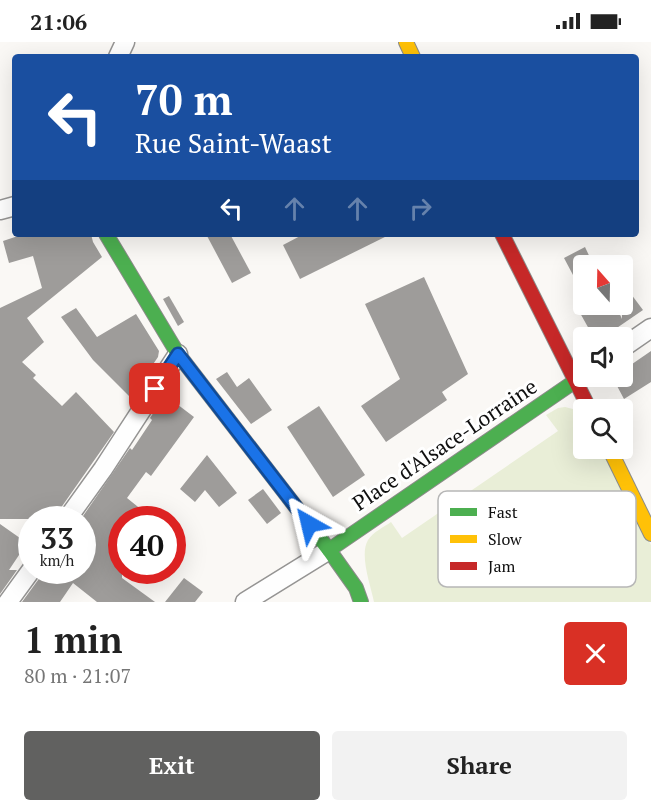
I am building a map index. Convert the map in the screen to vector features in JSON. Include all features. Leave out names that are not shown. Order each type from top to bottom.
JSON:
[{"type":"street","points":[[108,237],[178,354],[356,588],[360,602]]},
{"type":"street","points":[[504,237],[573,365]]},
{"type":"street","points":[[633,340],[651,328]]},
{"type":"street","points":[[76,506],[178,354]]},
{"type":"street","name":"Place d'Alsace-Lorraine","points":[[328,550],[573,383]]},
{"type":"street","points":[[614,459],[630,491]]},
{"type":"street","points":[[636,503],[651,534]]},
{"type":"street","points":[[245,602],[328,550]]},
{"type":"street","points":[[8,602],[21,584]]},
{"type":"green space","points":[[558,408],[573,409],[573,459],[606,459],[623,491],[471,491],[558,431],[546,415]]},
{"type":"green space","points":[[438,513],[438,587],[636,587],[636,516],[651,545],[651,602],[374,602],[365,562],[366,546],[370,537],[391,522],[402,538]]},
{"type":"building","points":[[15,237],[92,237],[102,257],[27,318],[44,342],[22,362],[36,375],[33,378],[62,406],[76,392],[114,432],[62,506],[18,506],[18,519],[0,519],[0,308],[42,288],[33,256],[9,263],[3,241]]},
{"type":"building","points":[[208,237],[232,237],[251,273],[232,283]]},
{"type":"building","points":[[298,237],[385,237],[300,279],[283,245]]},
{"type":"building","points":[[585,247],[589,255],[573,255],[573,275],[564,258]]},
{"type":"building","points":[[424,277],[468,374],[442,392],[447,400],[386,442],[361,406],[400,379],[365,304]]},
{"type":"building","points":[[169,296],[184,322],[178,326],[163,299]]},
{"type":"building","points":[[633,297],[643,310],[618,327],[588,327],[581,315],[620,315],[622,319],[622,315],[633,315]]},
{"type":"building","points":[[76,308],[97,337],[136,314],[159,351],[158,357],[143,379],[146,382],[134,401],[93,360],[61,317]]},
{"type":"building","points":[[651,351],[651,382],[624,399],[618,387],[633,387],[633,363]]},
{"type":"building","points":[[227,372],[237,387],[249,378],[272,410],[251,424],[216,379]]},
{"type":"building","points":[[165,395],[194,417],[151,476],[146,472],[127,498],[137,506],[108,506],[108,584],[130,584],[155,602],[97,602],[74,584],[96,584],[96,506],[90,506],[130,448],[132,450],[152,420],[150,418]]},
{"type":"building","points":[[319,406],[365,475],[333,497],[287,427]]},
{"type":"building","points":[[207,455],[237,493],[219,507],[205,490],[195,502],[180,489]]},
{"type":"building","points":[[263,489],[281,513],[267,524],[248,500]]},
{"type":"building","points":[[0,524],[18,537],[18,556],[9,570],[17,570],[0,594]]},
{"type":"building","points":[[186,579],[203,592],[195,602],[165,602],[179,584],[186,584]]},
{"type":"building","points":[[35,584],[72,584],[60,602],[22,602]]},
{"type":"traffic: fast","points":[[108,237],[178,354],[329,550]]},
{"type":"traffic: fast","points":[[361,602],[356,588],[329,550],[573,383]]},
{"type":"traffic: slow","points":[[406,42],[412,54]]},
{"type":"traffic: slow","points":[[614,459],[630,491]]},
{"type":"traffic: slow","points":[[636,503],[651,534]]},
{"type":"traffic: jam","points":[[504,237],[584,399]]},
{"type":"route","points":[[155,389],[178,354],[309,524]]}]
